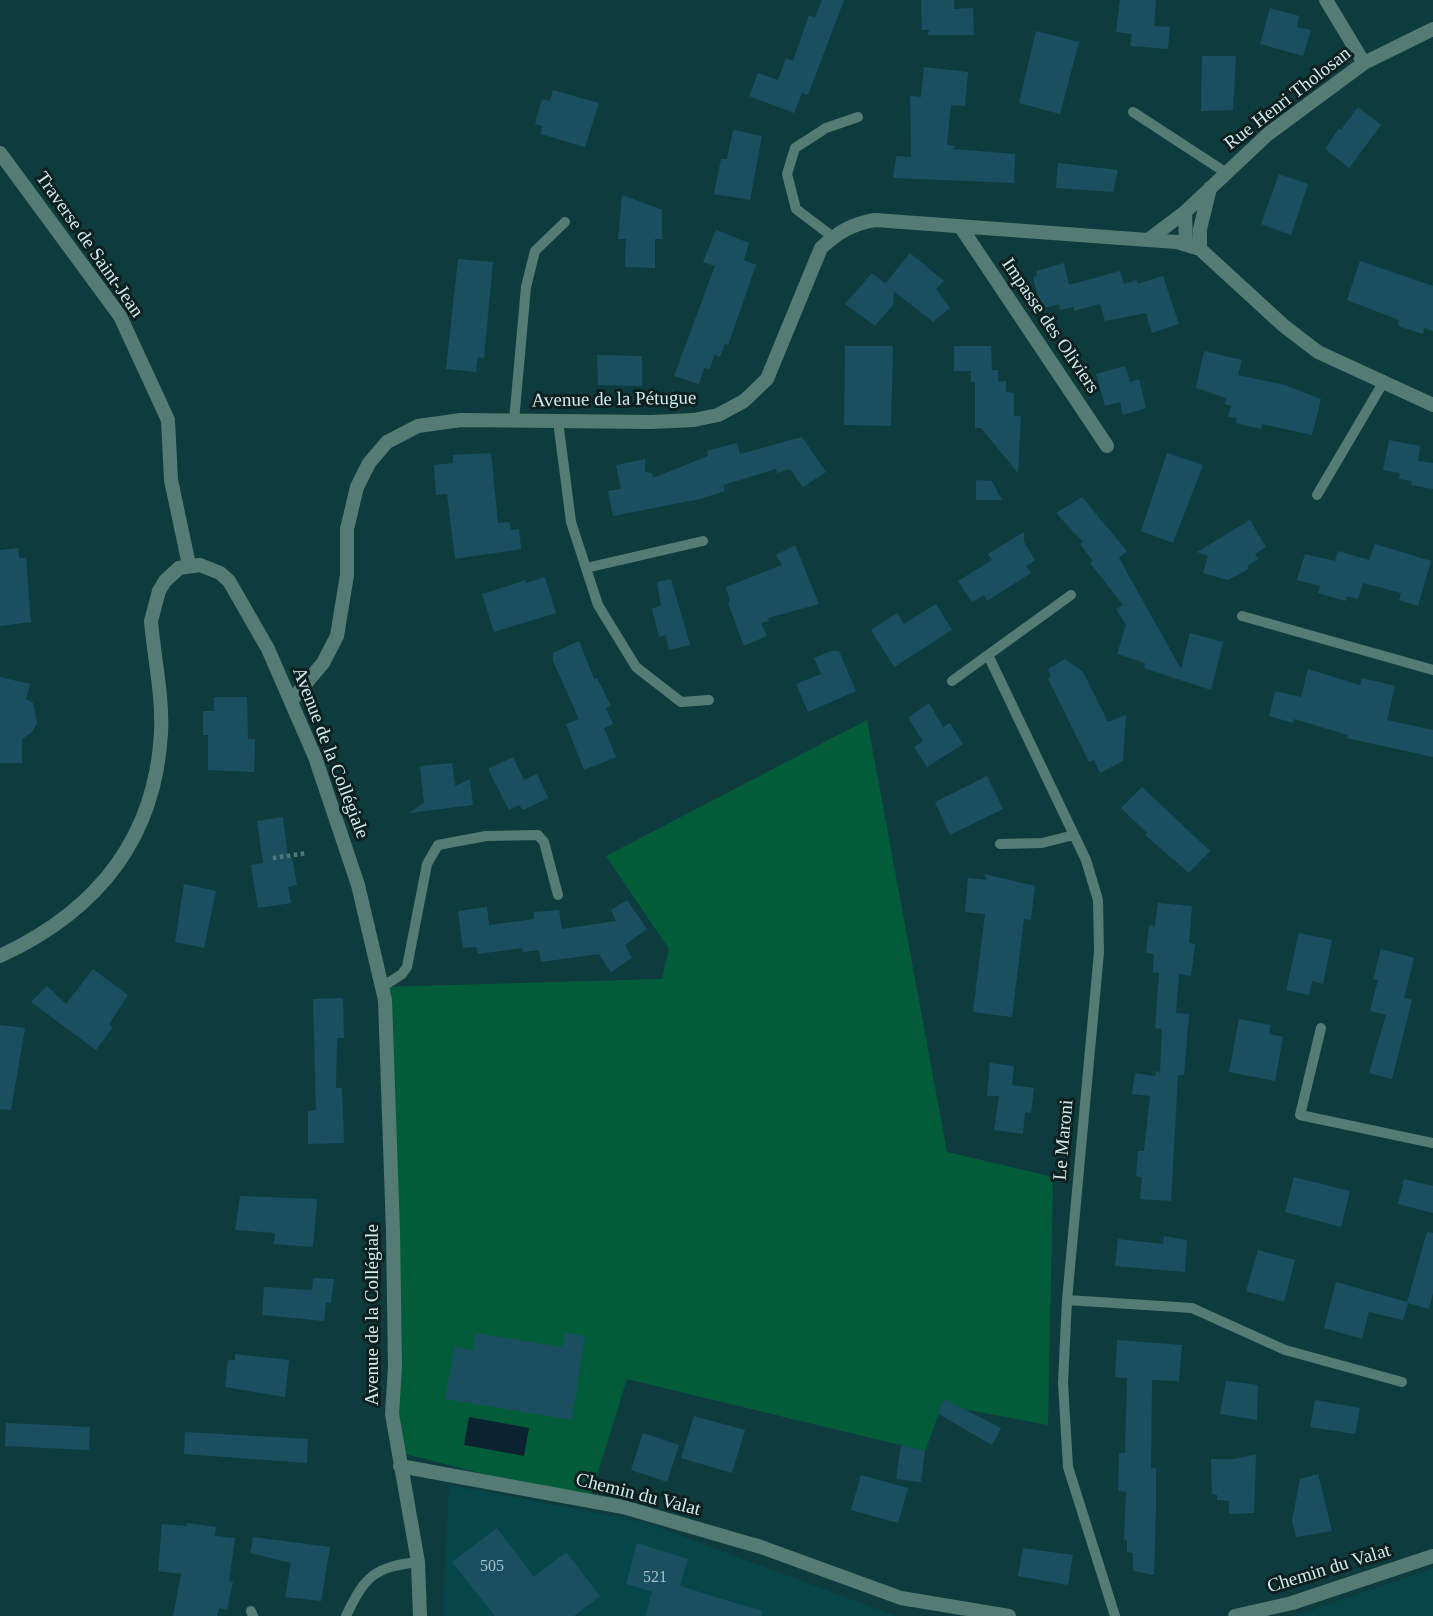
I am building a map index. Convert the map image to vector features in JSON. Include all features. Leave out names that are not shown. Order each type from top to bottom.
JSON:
[{"type":"street","points":[[1326,0],[1364,63]]},
{"type":"street","name":"Rue Henri Tholosan","points":[[1148,240],[1185,212],[1268,134],[1364,63],[1433,29]]},
{"type":"street","name":"Traverse de Saint-Jean","points":[[0,153],[120,316],[168,420],[171,480],[189,565]]},
{"type":"street","name":"Rue Henri Tholosan","points":[[1193,247],[1210,188]]},
{"type":"street","points":[[1185,212],[1193,247],[1284,326],[1318,352],[1433,405]]},
{"type":"street","name":"Avenue de la Pétugue","points":[[291,701],[323,663],[337,636],[346,575],[347,529],[357,487],[369,463],[387,442],[418,426],[461,420],[694,420],[718,415],[744,401],[767,379],[821,248],[833,237],[857,223],[875,220],[960,226],[1148,240],[1193,247]]},
{"type":"street","name":"Impasse des Oliviers","points":[[960,226],[1107,446]]},
{"type":"street","points":[[0,956],[44,933],[80,906],[119,863],[133,840],[156,777],[162,731],[151,621],[165,581],[179,568],[189,565]]},
{"type":"street","name":"Avenue de la Collégiale","points":[[189,565],[210,568],[229,581],[268,649],[315,757],[349,853],[382,987],[388,1072],[393,1231],[395,1367],[392,1414],[400,1466]]},
{"type":"street","points":[[400,1466],[418,1562],[420,1616]]},
{"type":"street","name":"Chemin du Valat","points":[[400,1466],[623,1507],[761,1547],[901,1598],[1009,1616]]},
{"type":"street","name":"Chemin du Valat","points":[[1236,1616],[1292,1603],[1433,1556]]},
{"type":"lane","points":[[1133,111],[1225,172]]},
{"type":"lane","points":[[833,237],[796,209],[787,174],[795,148],[826,128],[858,117]]},
{"type":"lane","points":[[514,421],[526,288],[535,251],[565,222]]},
{"type":"lane","points":[[1317,495],[1383,383]]},
{"type":"lane","points":[[558,421],[571,522],[598,605],[636,667],[681,702],[709,701]]},
{"type":"lane","points":[[586,568],[703,541]]},
{"type":"lane","points":[[952,681],[1071,595]]},
{"type":"lane","points":[[1242,616],[1433,670]]},
{"type":"lane","name":"Le Maroni","points":[[988,654],[1086,860],[1098,900],[1098,952],[1067,1300],[1063,1383],[1068,1467],[1115,1616]]},
{"type":"lane","points":[[382,987],[402,974],[411,956],[427,864],[438,845],[486,836],[538,835],[544,842],[558,895]]},
{"type":"lane","points":[[1000,844],[1042,843],[1074,835]]},
{"type":"lane","points":[[1321,1028],[1300,1115],[1433,1143]]},
{"type":"lane","points":[[1067,1300],[1192,1308],[1285,1350],[1402,1382]]},
{"type":"lane","points":[[346,1616],[371,1575],[387,1565],[418,1562]]},
{"type":"path","points":[[273,858],[307,853]]},
{"type":"shaded area","points":[[469,1417],[529,1428],[524,1456],[464,1445]]},
{"type":"shaded area","points":[[449,1485],[643,1522],[896,1616],[443,1616]]},
{"type":"shaded area","points":[[1433,1568],[1433,1616],[1295,1616],[1356,1595]]},
{"type":"green space","points":[[867,720],[947,1152],[1053,1177],[1048,1425],[942,1405],[925,1451],[627,1379],[589,1501],[398,1452],[382,987],[662,979],[669,949],[606,856]]},
{"type":"building","points":[[822,0],[844,0],[808,95],[802,93],[794,113],[749,96],[758,73],[778,80],[786,58],[793,61],[809,15],[815,18]]},
{"type":"building","points":[[921,0],[954,0],[954,9],[973,8],[974,35],[928,35],[929,30],[922,30]]},
{"type":"building","points":[[1120,0],[1156,0],[1154,26],[1170,27],[1168,49],[1130,46],[1132,34],[1116,32]]},
{"type":"building","points":[[1270,8],[1299,16],[1297,27],[1311,30],[1303,56],[1260,44]]},
{"type":"building","points":[[1036,31],[1079,42],[1060,114],[1019,103]]},
{"type":"building","points":[[1202,56],[1236,56],[1233,110],[1201,111]]},
{"type":"building","points":[[924,67],[968,72],[965,106],[951,105],[947,145],[955,146],[954,149],[1015,154],[1014,183],[893,178],[896,156],[911,157],[910,96],[921,97]]},
{"type":"building","points":[[553,90],[599,103],[585,147],[541,134],[542,126],[535,124],[542,99],[550,101]]},
{"type":"building","points":[[1358,107],[1381,125],[1349,168],[1325,149]]},
{"type":"building","points":[[733,130],[762,136],[750,200],[714,194],[721,159],[727,159]]},
{"type":"building","points":[[1058,163],[1118,170],[1113,192],[1056,188]]},
{"type":"building","points":[[1279,174],[1308,184],[1291,235],[1261,224]]},
{"type":"building","points":[[622,195],[662,210],[662,239],[655,239],[655,268],[625,267],[626,239],[618,239]]},
{"type":"building","points":[[716,230],[749,243],[744,260],[756,265],[728,345],[725,344],[720,357],[714,355],[710,369],[704,368],[699,384],[674,376],[715,266],[703,262]]},
{"type":"building","points":[[910,253],[944,281],[936,289],[950,308],[933,322],[885,284]]},
{"type":"building","points":[[458,259],[493,262],[484,358],[478,357],[476,372],[446,369]]},
{"type":"building","points":[[1360,261],[1433,286],[1433,331],[1424,328],[1423,334],[1398,326],[1399,320],[1347,300]]},
{"type":"building","points":[[1064,263],[1069,285],[1120,271],[1124,284],[1136,280],[1138,284],[1163,276],[1179,324],[1152,333],[1146,313],[1105,321],[1100,304],[1074,311],[1074,307],[1060,310],[1059,304],[1041,309],[1033,277],[1037,276],[1036,271]]},
{"type":"building","points":[[872,273],[894,291],[893,305],[875,326],[845,304]]},
{"type":"building","points":[[845,346],[893,346],[891,426],[844,425]]},
{"type":"building","points":[[954,346],[991,346],[992,370],[998,370],[998,382],[1006,381],[1006,392],[1014,393],[1014,416],[1021,416],[1018,473],[981,428],[975,428],[975,382],[971,382],[971,371],[954,371]]},
{"type":"building","points":[[1204,351],[1242,360],[1238,375],[1285,385],[1321,399],[1312,435],[1262,424],[1261,429],[1236,423],[1237,418],[1228,417],[1231,406],[1225,404],[1226,398],[1196,388]]},
{"type":"building","points":[[597,355],[642,356],[642,386],[598,385]]},
{"type":"building","points":[[1125,366],[1130,382],[1139,379],[1146,408],[1123,415],[1120,402],[1105,406],[1096,374]]},
{"type":"building","points":[[802,437],[826,472],[803,487],[790,469],[777,473],[776,469],[723,485],[725,491],[700,499],[613,516],[608,491],[621,489],[616,465],[645,459],[645,472],[652,473],[653,478],[708,456],[707,451],[737,443],[740,454]]},
{"type":"building","points":[[1389,440],[1420,446],[1418,461],[1433,463],[1433,489],[1411,485],[1412,481],[1399,479],[1400,473],[1383,470]]},
{"type":"building","points":[[491,453],[498,523],[509,522],[511,530],[519,529],[521,549],[455,559],[447,494],[436,495],[434,465],[453,463],[453,455]]},
{"type":"building","points":[[1167,453],[1203,465],[1173,543],[1141,531]]},
{"type":"building","points":[[976,480],[992,481],[1002,500],[976,500]]},
{"type":"building","points":[[1082,497],[1127,551],[1119,558],[1181,669],[1190,633],[1223,642],[1211,690],[1144,668],[1145,663],[1117,654],[1126,625],[1116,609],[1123,605],[1090,563],[1093,561],[1080,544],[1083,542],[1056,513]]},
{"type":"building","points":[[1250,520],[1266,547],[1255,554],[1258,559],[1247,566],[1249,569],[1228,580],[1203,573],[1208,556],[1197,552]]},
{"type":"building","points":[[1024,532],[1024,542],[1035,560],[1026,566],[1031,573],[987,601],[984,595],[972,602],[958,581],[992,560],[988,554]]},
{"type":"building","points":[[1375,544],[1431,561],[1418,606],[1399,600],[1401,593],[1363,583],[1358,599],[1347,596],[1345,601],[1318,593],[1320,586],[1297,580],[1305,554],[1335,561],[1338,551],[1369,560]]},
{"type":"building","points":[[795,545],[819,604],[768,618],[769,621],[761,623],[767,636],[744,646],[728,603],[730,601],[726,587],[782,565],[776,555]]},
{"type":"building","points":[[18,548],[19,558],[26,558],[31,622],[0,626],[0,550]]},
{"type":"building","points":[[545,577],[556,613],[494,632],[482,594]]},
{"type":"building","points":[[671,579],[690,645],[669,650],[666,635],[659,637],[652,609],[661,605],[657,582]]},
{"type":"building","points":[[936,604],[952,630],[894,667],[871,630],[897,613],[904,624]]},
{"type":"building","points":[[579,641],[594,679],[597,678],[611,706],[606,708],[613,724],[604,728],[616,757],[584,770],[566,724],[579,719],[553,661],[553,653]]},
{"type":"building","points":[[831,651],[839,651],[856,691],[808,712],[796,684],[821,674],[814,658]]},
{"type":"building","points":[[1065,659],[1083,672],[1108,722],[1126,715],[1123,761],[1100,773],[1094,760],[1089,762],[1048,679],[1051,676],[1048,669]]},
{"type":"building","points":[[1308,669],[1360,685],[1362,678],[1395,686],[1387,720],[1433,730],[1433,757],[1347,738],[1348,735],[1294,719],[1293,723],[1269,716],[1275,691],[1301,697]]},
{"type":"building","points":[[0,677],[30,684],[26,699],[33,703],[37,723],[32,732],[22,739],[22,763],[0,763]]},
{"type":"building","points":[[214,697],[247,697],[248,739],[255,739],[254,772],[208,770],[208,735],[203,735],[203,711],[214,711]]},
{"type":"building","points":[[929,703],[943,727],[950,723],[963,744],[927,767],[914,747],[923,741],[908,718]]},
{"type":"building","points":[[513,757],[524,780],[537,774],[548,798],[523,810],[519,805],[509,810],[488,769]]},
{"type":"building","points":[[452,763],[455,786],[470,779],[473,805],[409,813],[424,803],[420,766]]},
{"type":"building","points":[[987,776],[1003,809],[950,835],[935,802]]},
{"type":"building","points":[[1142,787],[1210,851],[1189,873],[1145,835],[1147,833],[1121,808]]},
{"type":"building","points":[[283,817],[288,858],[292,857],[297,885],[288,887],[291,903],[258,908],[251,865],[263,863],[257,821]]},
{"type":"building","points":[[984,874],[1035,886],[1031,920],[1024,919],[1012,1017],[973,1012],[985,914],[965,912],[968,878],[987,880]]},
{"type":"building","points":[[184,884],[216,891],[204,948],[175,942]]},
{"type":"building","points":[[627,900],[647,929],[625,945],[632,958],[611,972],[599,954],[541,962],[539,950],[523,952],[522,948],[478,954],[476,947],[463,948],[458,911],[487,907],[489,925],[534,919],[534,912],[559,910],[562,929],[616,921],[611,910]]},
{"type":"building","points":[[1158,903],[1192,906],[1189,943],[1195,944],[1191,976],[1179,974],[1176,1013],[1189,1014],[1184,1075],[1178,1075],[1171,1201],[1140,1199],[1142,1177],[1136,1176],[1138,1151],[1144,1151],[1150,1096],[1132,1094],[1135,1073],[1155,1076],[1156,1071],[1160,1072],[1162,1029],[1155,1028],[1159,973],[1153,972],[1154,954],[1146,953],[1149,925],[1155,926]]},
{"type":"building","points":[[1299,933],[1332,940],[1323,984],[1312,981],[1309,995],[1286,990]]},
{"type":"building","points":[[1381,949],[1414,958],[1404,998],[1412,1000],[1392,1079],[1369,1073],[1386,1015],[1370,1011],[1378,980],[1373,979]]},
{"type":"building","points":[[93,969],[128,995],[109,1024],[113,1027],[96,1050],[31,1002],[47,986],[66,1004]]},
{"type":"building","points":[[343,998],[344,1038],[337,1038],[336,1088],[342,1088],[344,1143],[308,1144],[308,1111],[316,1110],[313,999]]},
{"type":"building","points":[[1239,1019],[1271,1025],[1269,1034],[1283,1037],[1275,1081],[1229,1072]]},
{"type":"building","points":[[0,1025],[25,1028],[11,1110],[0,1109]]},
{"type":"building","points":[[990,1063],[1014,1066],[1012,1085],[1034,1088],[1031,1113],[1025,1112],[1023,1134],[994,1130],[999,1096],[987,1096]]},
{"type":"building","points":[[1294,1177],[1350,1191],[1341,1227],[1285,1212]]},
{"type":"building","points":[[1404,1179],[1433,1186],[1433,1213],[1398,1204]]},
{"type":"building","points":[[240,1196],[317,1199],[313,1247],[274,1244],[275,1233],[235,1230]]},
{"type":"building","points":[[1427,1232],[1433,1233],[1433,1293],[1429,1309],[1408,1303],[1403,1320],[1369,1312],[1362,1339],[1324,1328],[1336,1282],[1407,1302]]},
{"type":"building","points":[[1164,1236],[1187,1240],[1185,1272],[1115,1266],[1118,1239],[1163,1244]]},
{"type":"building","points":[[1258,1250],[1295,1260],[1284,1302],[1246,1291]]},
{"type":"building","points":[[313,1278],[334,1279],[331,1303],[326,1302],[324,1321],[262,1315],[264,1287],[312,1290]]},
{"type":"building","points":[[475,1333],[562,1347],[565,1333],[585,1336],[572,1420],[445,1399],[454,1347],[473,1350]]},
{"type":"building","points":[[1117,1340],[1182,1345],[1179,1381],[1152,1380],[1151,1468],[1156,1468],[1154,1575],[1133,1571],[1133,1553],[1127,1552],[1127,1540],[1124,1539],[1126,1492],[1118,1491],[1119,1453],[1125,1453],[1127,1378],[1115,1377]]},
{"type":"building","points":[[235,1354],[289,1360],[285,1397],[225,1387],[228,1360],[235,1360]]},
{"type":"building","points":[[1226,1381],[1258,1385],[1257,1420],[1220,1414]]},
{"type":"building","points":[[945,1399],[1001,1428],[992,1445],[937,1413]]},
{"type":"building","points":[[1315,1400],[1360,1408],[1355,1434],[1310,1427]]},
{"type":"building","points":[[694,1416],[745,1430],[732,1473],[681,1458]]},
{"type":"building","points":[[6,1423],[90,1427],[89,1450],[5,1446]]},
{"type":"building","points":[[185,1432],[308,1439],[307,1463],[184,1454]]},
{"type":"building","points":[[643,1433],[679,1445],[667,1482],[631,1470]]},
{"type":"building","points":[[901,1445],[925,1451],[921,1482],[896,1479]]},
{"type":"building","points":[[1256,1454],[1254,1513],[1229,1514],[1229,1501],[1217,1500],[1217,1495],[1212,1494],[1211,1459],[1235,1459]]},
{"type":"building","points":[[1318,1474],[1332,1531],[1296,1537],[1292,1521],[1300,1479]]},
{"type":"building","points":[[861,1475],[908,1488],[898,1523],[851,1510]]},
{"type":"building","points":[[187,1523],[216,1527],[215,1536],[235,1538],[229,1581],[233,1582],[227,1610],[219,1608],[217,1616],[173,1616],[181,1574],[158,1571],[162,1524],[187,1526]]},
{"type":"building","points":[[497,1528],[534,1577],[566,1552],[600,1596],[574,1616],[495,1616],[452,1562]]},
{"type":"building","points":[[253,1537],[330,1547],[321,1601],[285,1597],[291,1563],[250,1553]]},
{"type":"building","points":[[637,1543],[688,1559],[680,1586],[762,1611],[761,1616],[645,1616],[652,1592],[626,1584]]},
{"type":"building","points":[[1023,1548],[1073,1555],[1068,1585],[1018,1576]]}]
